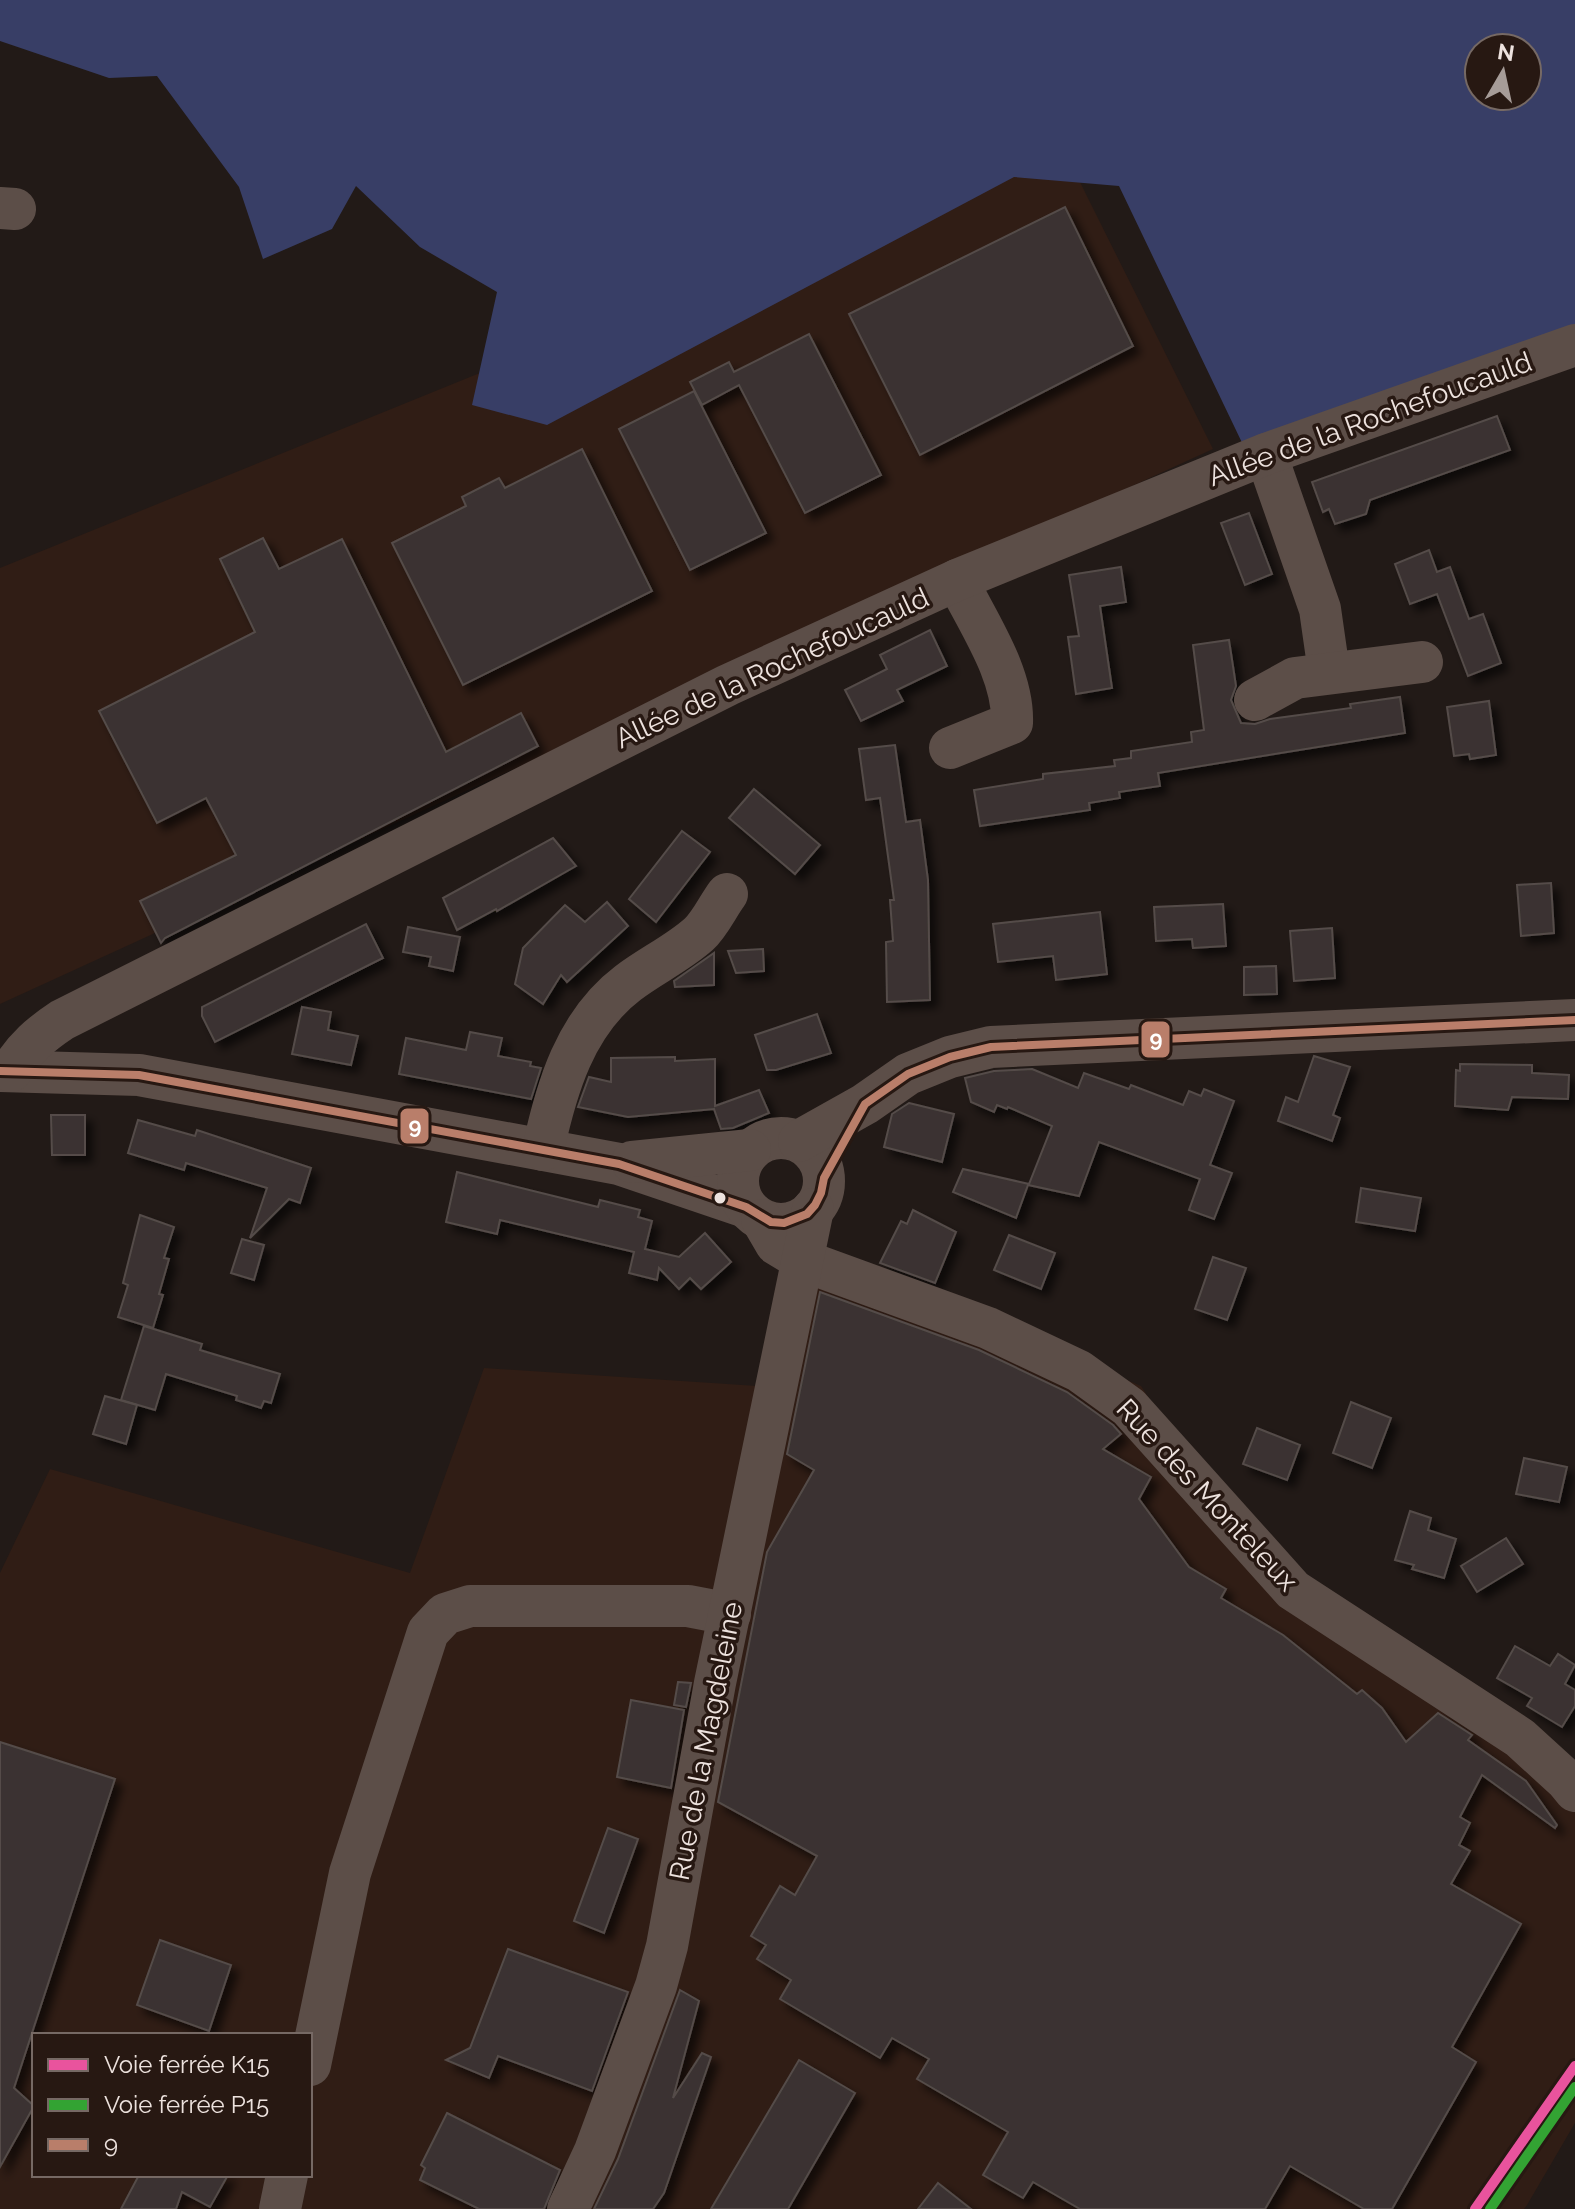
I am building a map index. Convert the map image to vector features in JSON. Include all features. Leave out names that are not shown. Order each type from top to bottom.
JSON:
[{"type":"street","name":"Allée de la Rochefoucauld","points":[[5,1071],[41,1034],[62,1020],[728,685],[957,580],[1266,454],[1575,345]]},
{"type":"street","points":[[1266,454],[1320,609],[1329,672]]},
{"type":"street","points":[[950,748],[1012,723],[1013,703],[957,580]]},
{"type":"street","points":[[1255,700],[1295,678],[1422,662]]},
{"type":"street","points":[[543,1150],[557,1092],[575,1047],[597,1013],[625,985],[701,933],[727,894]]},
{"type":"street","points":[[799,1141],[865,1104],[908,1074],[950,1057],[991,1047],[1575,1020]]},
{"type":"street","points":[[5,1071],[139,1075],[619,1164],[780,1224],[798,1220],[818,1194],[820,1163],[811,1150],[799,1141],[782,1137],[764,1140],[750,1150],[739,1168],[738,1188],[754,1213]]},
{"type":"street","name":"Rue de la Magdeleine","points":[[568,2209],[595,2151],[656,1986],[667,1946],[712,1698],[818,1194],[865,1104]]},
{"type":"street","points":[[619,1164],[750,1150]]},
{"type":"street","name":"Rue des Monteleux","points":[[754,1213],[776,1244],[804,1261],[988,1328],[1079,1371],[1129,1407],[1293,1590],[1520,1738],[1575,1791]]},
{"type":"street","points":[[312,2055],[350,1873],[428,1632],[445,1614],[470,1606],[688,1606],[730,1614]]},
{"type":"street","points":[[280,2209],[287,2177]]},
{"type":"shaded area","points":[[0,0],[1575,0],[1575,328],[1246,451],[1119,186],[1014,177],[547,425],[472,405],[497,292],[420,247],[356,186],[332,229],[263,259],[239,187],[157,76],[109,78],[0,41]]},
{"type":"shaded area","points":[[1058,138],[1213,449],[0,1004],[0,568]]},
{"type":"shaded area","points":[[801,1243],[1141,1386],[1275,1594],[1575,1796],[1575,2123],[1524,2209],[0,2209],[0,1573],[50,1469],[410,1573],[484,1368],[757,1386]]},
{"type":"building","points":[[1065,207],[1133,346],[920,455],[849,314]]},
{"type":"building","points":[[809,334],[881,475],[805,513],[739,385],[702,405],[690,382],[729,362],[734,372]]},
{"type":"building","points":[[694,391],[766,533],[690,570],[619,429]]},
{"type":"building","points":[[1497,416],[1510,450],[1370,500],[1366,514],[1335,524],[1329,509],[1323,512],[1312,482]]},
{"type":"building","points":[[582,449],[652,591],[463,685],[392,543],[466,506],[462,497],[499,478],[505,488]]},
{"type":"building","points":[[1249,513],[1272,574],[1245,585],[1221,523]]},
{"type":"building","points":[[263,538],[279,569],[342,539],[446,752],[521,713],[538,746],[165,938],[161,943],[140,901],[236,855],[206,798],[157,823],[99,711],[255,632],[220,559]]},
{"type":"building","points":[[1429,550],[1437,572],[1450,567],[1469,619],[1483,614],[1501,663],[1468,676],[1437,594],[1410,604],[1395,564]]},
{"type":"building","points":[[1121,567],[1126,602],[1100,606],[1112,688],[1076,694],[1068,637],[1079,636],[1069,575]]},
{"type":"building","points":[[930,630],[947,666],[897,690],[903,701],[861,721],[845,690],[887,669],[880,655]]},
{"type":"building","points":[[1229,640],[1236,686],[1231,700],[1241,723],[1255,724],[1400,697],[1405,733],[1158,773],[1160,786],[1119,792],[1120,798],[1089,803],[1090,810],[980,826],[974,790],[1043,779],[1043,774],[1115,766],[1114,760],[1131,758],[1131,751],[1192,742],[1191,732],[1204,730],[1193,645]]},
{"type":"building","points":[[1489,701],[1496,755],[1470,759],[1469,754],[1454,756],[1447,707]]},
{"type":"building","points":[[895,745],[906,822],[920,820],[928,880],[930,1000],[887,1002],[886,942],[893,941],[890,900],[894,900],[880,798],[866,800],[859,749]]},
{"type":"building","points":[[754,789],[820,845],[795,874],[729,818]]},
{"type":"building","points":[[682,831],[710,852],[656,922],[629,899]]},
{"type":"building","points":[[553,838],[576,866],[457,930],[443,898]]},
{"type":"building","points":[[1551,883],[1554,933],[1521,936],[1517,885]]},
{"type":"building","points":[[607,902],[628,926],[567,982],[561,975],[543,1004],[515,984],[523,948],[565,905],[585,922]]},
{"type":"building","points":[[1223,904],[1226,946],[1193,948],[1192,939],[1156,941],[1154,907]]},
{"type":"building","points":[[1100,912],[1107,974],[1056,980],[1053,956],[998,962],[993,924]]},
{"type":"building","points":[[366,924],[383,958],[215,1042],[202,1016],[202,1007]]},
{"type":"building","points":[[408,927],[460,937],[453,971],[429,966],[431,957],[403,952]]},
{"type":"building","points":[[1332,928],[1335,978],[1294,981],[1290,931]]},
{"type":"building","points":[[763,949],[764,971],[736,973],[728,951]]},
{"type":"building","points":[[714,953],[714,985],[675,987],[674,981]]},
{"type":"building","points":[[1276,966],[1277,994],[1244,995],[1244,967]]},
{"type":"building","points":[[302,1007],[331,1012],[328,1030],[358,1036],[351,1065],[292,1054]]},
{"type":"building","points":[[817,1014],[831,1053],[767,1070],[755,1035]]},
{"type":"building","points":[[470,1032],[502,1038],[498,1056],[531,1062],[530,1066],[541,1068],[531,1099],[399,1074],[406,1038],[466,1050]]},
{"type":"building","points":[[1314,1056],[1350,1067],[1333,1115],[1340,1118],[1332,1141],[1278,1121],[1286,1097],[1298,1102]]},
{"type":"building","points":[[675,1057],[675,1061],[715,1059],[715,1106],[759,1090],[769,1113],[733,1128],[721,1129],[714,1109],[628,1117],[578,1107],[589,1077],[611,1082],[611,1058]]},
{"type":"building","points":[[1460,1064],[1532,1065],[1532,1073],[1569,1075],[1568,1099],[1512,1097],[1508,1110],[1455,1106],[1456,1070],[1460,1071]]},
{"type":"building","points":[[1032,1069],[1078,1088],[1084,1073],[1129,1089],[1131,1085],[1183,1105],[1189,1091],[1201,1096],[1204,1089],[1234,1101],[1210,1165],[1232,1173],[1214,1219],[1189,1210],[1200,1179],[1099,1142],[1079,1196],[1028,1185],[1016,1218],[953,1192],[963,1169],[1029,1184],[1052,1126],[1008,1107],[997,1105],[994,1112],[971,1102],[965,1078],[994,1071]]},
{"type":"building","points":[[909,1103],[954,1114],[942,1162],[884,1147],[892,1114]]},
{"type":"building","points":[[51,1115],[85,1115],[85,1155],[52,1155]]},
{"type":"building","points":[[138,1120],[195,1136],[197,1130],[311,1168],[300,1203],[289,1199],[250,1238],[267,1188],[186,1163],[184,1170],[128,1153]]},
{"type":"building","points":[[457,1172],[598,1207],[600,1200],[640,1210],[638,1217],[652,1221],[645,1249],[679,1257],[705,1233],[731,1262],[701,1289],[690,1278],[679,1289],[659,1268],[657,1280],[629,1273],[634,1252],[500,1220],[497,1234],[446,1222]]},
{"type":"building","points":[[1361,1188],[1421,1198],[1415,1231],[1356,1222]]},
{"type":"building","points":[[913,1210],[956,1232],[935,1283],[880,1263],[901,1221],[907,1224]]},
{"type":"building","points":[[140,1215],[174,1227],[164,1258],[169,1259],[153,1328],[118,1317],[128,1285],[123,1283]]},
{"type":"building","points":[[1009,1235],[1055,1253],[1041,1289],[994,1270]]},
{"type":"building","points":[[242,1239],[264,1245],[254,1280],[231,1273]]},
{"type":"building","points":[[1213,1257],[1246,1268],[1227,1320],[1195,1309]]},
{"type":"building","points":[[820,1292],[979,1350],[1067,1392],[1113,1425],[1121,1434],[1103,1449],[1151,1477],[1139,1499],[1189,1567],[1226,1589],[1221,1598],[1283,1635],[1357,1694],[1362,1690],[1382,1708],[1406,1742],[1438,1713],[1472,1735],[1468,1740],[1526,1781],[1557,1825],[1555,1828],[1482,1775],[1460,1817],[1470,1823],[1459,1845],[1470,1851],[1451,1884],[1521,1924],[1452,2047],[1476,2062],[1392,2209],[1364,2209],[1290,2166],[1265,2209],[1080,2209],[1033,2182],[1023,2198],[983,2175],[1008,2132],[917,2079],[929,2059],[892,2038],[880,2058],[780,1999],[791,1980],[757,1959],[766,1945],[751,1936],[780,1886],[795,1895],[817,1856],[718,1802],[767,1552],[814,1470],[787,1454]]},
{"type":"building","points":[[144,1326],[202,1344],[200,1350],[280,1374],[271,1403],[264,1401],[261,1408],[236,1400],[237,1396],[166,1374],[155,1410],[121,1400]]},
{"type":"building","points":[[105,1396],[137,1405],[126,1444],[93,1434]]},
{"type":"building","points":[[1351,1402],[1391,1418],[1372,1468],[1333,1453]]},
{"type":"building","points":[[1257,1428],[1300,1445],[1287,1480],[1243,1464]]},
{"type":"building","points":[[1524,1458],[1567,1467],[1559,1502],[1516,1494]]},
{"type":"building","points":[[1410,1511],[1431,1518],[1428,1530],[1456,1539],[1444,1578],[1412,1569],[1414,1565],[1395,1560]]},
{"type":"building","points":[[1506,1538],[1523,1564],[1477,1592],[1461,1566]]},
{"type":"building","points":[[1515,1646],[1550,1666],[1558,1654],[1575,1665],[1565,1684],[1575,1690],[1575,1706],[1562,1727],[1527,1706],[1532,1698],[1497,1678]]},
{"type":"building","points":[[678,1682],[691,1683],[686,1707],[674,1705]]},
{"type":"building","points":[[631,1700],[684,1710],[671,1788],[617,1777]]},
{"type":"building","points":[[0,1742],[115,1779],[14,2088],[32,2104],[32,2110],[0,2167]]},
{"type":"building","points":[[608,1828],[638,1839],[604,1933],[574,1921]]},
{"type":"building","points":[[160,1940],[231,1965],[209,2031],[137,2005]]},
{"type":"building","points":[[508,1949],[628,1992],[592,2091],[498,2056],[489,2078],[446,2060],[470,2048]]},
{"type":"building","points":[[680,1990],[699,2001],[673,2098],[702,2053],[711,2057],[664,2193],[653,2209],[594,2209],[618,2159]]},
{"type":"building","points":[[799,2060],[855,2093],[788,2209],[711,2209]]},
{"type":"building","points":[[447,2113],[560,2170],[544,2209],[479,2209],[420,2180],[425,2168],[421,2165]]},
{"type":"building","points":[[138,2177],[227,2177],[210,2207],[182,2192],[176,2209],[121,2209]]},
{"type":"building","points":[[938,2183],[971,2209],[918,2209]]},
{"type":"rail line","name":"K15","points":[[1475,2209],[1575,2066]]},
{"type":"rail line","name":"P15","points":[[1490,2209],[1575,2087]]},
{"type":"transit line","name":"9","points":[[0,1071],[139,1075],[619,1164],[746,1207],[771,1222],[784,1223],[807,1214],[815,1205],[824,1178],[865,1104],[908,1074],[950,1057],[991,1047],[1575,1020]]}]
